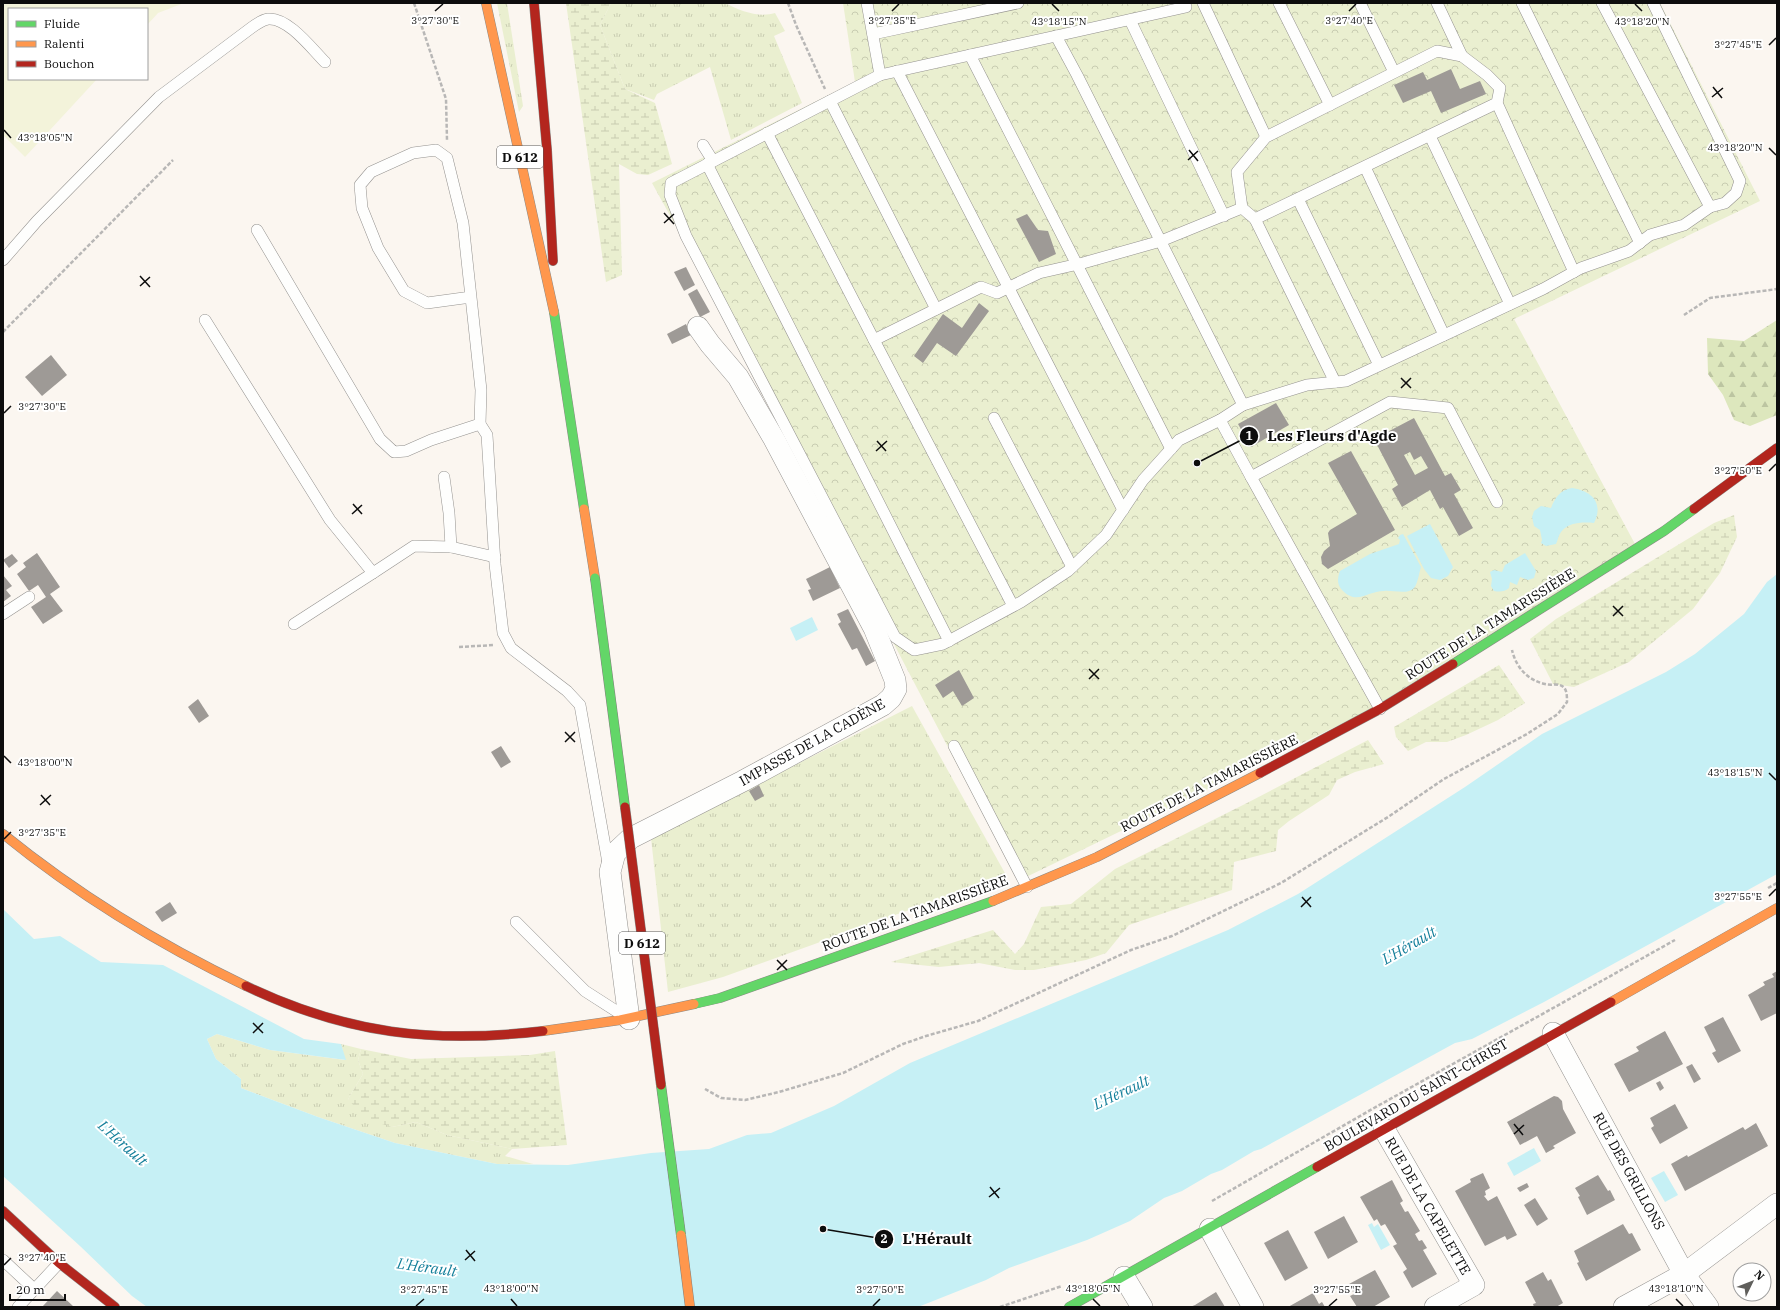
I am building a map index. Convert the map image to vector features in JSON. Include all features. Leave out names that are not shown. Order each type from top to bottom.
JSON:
[{"type":"main road","name":"D 612","points":[[486,3],[554,311],[594,578],[690,1307]]},
{"type":"main road","name":"D 612","points":[[534,3],[547,150],[553,243],[554,311]]},
{"type":"main road","name":"D 612","points":[[525,11],[547,150]]},
{"type":"main road","name":"ROUTE DE LA TAMARISSIÈRE","points":[[3,834],[29,855],[75,887],[200,964],[273,998],[320,1017],[371,1030],[412,1035],[465,1036],[514,1035],[629,1019],[674,1010],[720,998],[974,908],[1028,887],[1097,857],[1158,826],[1330,737],[1380,709],[1657,536],[1777,448]]},
{"type":"main road","name":"BOULEVARD DU SAINT-CHRIST","points":[[1069,1307],[1210,1229],[1553,1033],[1777,908]]},
{"type":"main road","points":[[3,1211],[59,1263],[115,1307]]},
{"type":"street","name":"IMPASSE DE LA CADÈNE","points":[[629,1019],[610,872],[615,853],[631,838],[743,781],[883,705],[891,698],[896,689],[895,680],[874,628],[788,463],[738,377],[698,328]]},
{"type":"street","name":"RUE DES GRILLONS","points":[[1553,1033],[1684,1274],[1708,1307]]},
{"type":"street","name":"RUE DE LA CAPELETTE","points":[[1384,1129],[1474,1285],[1435,1307]]},
{"type":"street","points":[[1624,1307],[1684,1274],[1777,1204]]},
{"type":"street","points":[[1210,1229],[1253,1307]]},
{"type":"street","points":[[1124,1277],[1142,1307]]},
{"type":"lane","points":[[867,3],[880,75]]},
{"type":"lane","points":[[873,34],[1018,3]]},
{"type":"lane","points":[[1203,3],[1266,137]]},
{"type":"lane","points":[[1279,3],[1330,105]]},
{"type":"lane","points":[[1360,3],[1394,72]]},
{"type":"lane","points":[[1438,3],[1462,56]]},
{"type":"lane","points":[[1522,3],[1640,243]]},
{"type":"lane","points":[[1602,3],[1710,207]]},
{"type":"lane","points":[[1188,4],[1130,20],[880,75],[671,183],[670,195],[686,236],[895,637],[914,650],[943,644],[949,641],[1013,606],[1072,567],[1106,535],[1143,480],[1179,440],[1220,420],[1243,405],[1307,385],[1346,381],[1510,304],[1574,272],[1629,251],[1650,235],[1684,225],[1710,207],[1725,203],[1736,192],[1740,181],[1653,3]]},
{"type":"lane","points":[[3,260],[37,221],[159,97],[251,28],[267,19],[279,21],[291,28],[325,62]]},
{"type":"lane","points":[[1130,20],[1224,216]]},
{"type":"lane","points":[[1056,36],[1243,405]]},
{"type":"lane","points":[[1335,382],[1256,219],[1242,208],[1237,172],[1266,137],[1437,51],[1462,56],[1487,75],[1500,88],[1497,103],[1574,272]]},
{"type":"lane","points":[[970,55],[1076,265],[1172,449]]},
{"type":"lane","points":[[897,71],[1123,510]]},
{"type":"lane","points":[[830,101],[936,309]]},
{"type":"lane","points":[[1256,219],[1497,103]]},
{"type":"lane","points":[[767,133],[1013,606]]},
{"type":"lane","points":[[1430,136],[1510,304]]},
{"type":"lane","points":[[703,145],[710,163],[949,641]]},
{"type":"lane","points":[[471,297],[427,303],[404,291],[378,248],[362,208],[360,185],[371,172],[413,153],[436,150],[447,158],[463,223],[471,297],[481,390],[480,424],[487,436],[495,557],[503,633],[511,648],[567,691],[580,705],[610,872]]},
{"type":"lane","points":[[1365,167],[1444,335]]},
{"type":"lane","points":[[1298,199],[1379,365]]},
{"type":"lane","points":[[874,340],[981,287],[997,293],[1039,273],[1076,265],[1161,241],[1242,208]]},
{"type":"lane","points":[[257,230],[380,439],[394,452],[406,451],[431,440],[480,424]]},
{"type":"lane","points":[[205,320],[330,520],[373,573]]},
{"type":"lane","points":[[1251,478],[1390,402],[1398,402],[1448,408],[1497,502]]},
{"type":"lane","points":[[994,418],[1072,567]]},
{"type":"lane","points":[[1220,420],[1380,709]]},
{"type":"lane","points":[[444,477],[449,512],[451,547]]},
{"type":"lane","points":[[294,624],[414,546],[451,547],[495,557]]},
{"type":"lane","points":[[3,614],[29,597]]},
{"type":"lane","points":[[954,746],[1028,887]]},
{"type":"lane","points":[[516,922],[585,991],[629,1019]]},
{"type":"lane","points":[[3,1260],[34,1290]]},
{"type":"lane","points":[[18,1307],[59,1263]]},
{"type":"path","points":[[414,3],[446,99],[447,158]]},
{"type":"path","points":[[788,3],[796,25],[830,101]]},
{"type":"path","points":[[3,332],[173,160]]},
{"type":"path","points":[[1684,315],[1710,298],[1777,289]]},
{"type":"path","points":[[459,647],[496,645],[508,642]]},
{"type":"path","points":[[705,1088],[721,1098],[745,1100],[779,1092],[843,1073],[903,1044],[978,1021],[1131,950],[1172,936],[1281,883],[1388,817],[1444,779],[1527,734],[1558,714],[1567,702],[1565,690],[1559,685],[1545,684],[1526,676],[1514,659],[1511,644]]},
{"type":"path","points":[[1763,891],[1777,884]]},
{"type":"path","points":[[1211,1202],[1381,1104],[1680,938]]},
{"type":"path","points":[[1000,1307],[1068,1284]]},
{"type":"green space","points":[[3,3],[184,3],[158,13],[148,24],[148,8],[8,8],[8,80],[96,80],[25,157],[3,135]]},
{"type":"green space","points":[[497,3],[507,3],[523,106],[519,112]]},
{"type":"green space","points":[[566,3],[611,3],[600,25],[625,89],[655,103],[672,164],[648,175],[637,174],[619,164],[622,275],[606,282]]},
{"type":"green space","points":[[611,3],[725,3],[750,13],[762,15],[775,13],[785,31],[774,36],[802,103],[731,140],[710,67],[657,94],[654,100],[625,89],[600,25]]},
{"type":"green space","points":[[843,3],[1660,3],[1760,201],[1514,319],[1635,544],[1366,712],[1018,881],[895,646],[762,382],[652,183],[855,82]]},
{"type":"green space","points":[[1777,320],[1777,415],[1750,426],[1734,420],[1723,395],[1708,374],[1707,338],[1744,341]]},
{"type":"green space","points":[[1734,515],[1737,537],[1720,573],[1693,609],[1629,662],[1574,687],[1553,684],[1530,639],[1556,619],[1714,523]]},
{"type":"green space","points":[[1499,665],[1525,703],[1498,720],[1447,742],[1426,742],[1408,751],[1396,737],[1394,727]]},
{"type":"green space","points":[[912,706],[1006,875],[723,977],[668,992],[651,838]]},
{"type":"green space","points":[[1368,740],[1384,764],[1355,772],[1337,780],[1329,795],[1278,830],[1276,851],[1234,862],[1232,890],[1129,925],[1106,953],[1086,960],[1034,970],[1015,970],[979,963],[939,967],[891,962],[993,930],[1015,954],[1024,944],[1041,907],[1071,904],[1115,869]]},
{"type":"green space","points":[[217,1034],[270,1050],[345,1060],[341,1044],[361,1049],[358,1060],[363,1074],[348,1099],[392,1127],[416,1122],[447,1135],[512,1149],[505,1156],[533,1164],[497,1164],[395,1143],[318,1117],[241,1088],[241,1079],[216,1059],[207,1039]]},
{"type":"green space","points":[[361,1049],[411,1059],[530,1055],[555,1051],[567,1145],[512,1149],[447,1135],[416,1122],[392,1127],[365,1119],[348,1099],[363,1074],[358,1060]]},
{"type":"water","points":[[1572,488],[1585,492],[1594,499],[1598,510],[1594,523],[1572,524],[1561,532],[1556,544],[1546,546],[1541,543],[1542,540],[1540,530],[1534,526],[1532,517],[1534,511],[1541,506],[1551,508],[1558,495]]},
{"type":"water","points":[[1430,524],[1453,567],[1448,576],[1440,580],[1431,578],[1424,569],[1407,536]]},
{"type":"water","points":[[1403,534],[1421,567],[1414,588],[1408,591],[1378,592],[1358,597],[1348,595],[1343,591],[1338,582],[1340,571],[1370,554],[1399,544],[1400,540],[1398,538]]},
{"type":"water","points":[[1525,553],[1536,571],[1534,578],[1528,580],[1520,577],[1517,585],[1510,582],[1509,588],[1498,592],[1494,591],[1491,586],[1492,579],[1490,572],[1494,570],[1502,572],[1505,565]]},
{"type":"water","points":[[1777,574],[1777,874],[1544,1002],[1472,1039],[1455,1043],[1261,1149],[1254,1151],[1222,1170],[1211,1174],[1182,1191],[1164,1198],[1130,1221],[1087,1240],[1009,1268],[986,1280],[918,1307],[147,1307],[132,1296],[3,1176],[3,909],[34,939],[60,936],[101,962],[163,965],[304,1039],[341,1044],[346,1060],[270,1050],[217,1034],[207,1039],[216,1059],[241,1079],[241,1088],[318,1117],[395,1143],[497,1164],[568,1165],[651,1153],[709,1149],[747,1135],[771,1133],[834,1106],[910,1063],[1228,930],[1298,894],[1465,787],[1542,734],[1666,672],[1695,654],[1744,614],[1767,582]]},
{"type":"water","points":[[812,617],[818,630],[796,641],[790,628]]},
{"type":"water","points":[[1534,1148],[1541,1161],[1514,1176],[1507,1163]]},
{"type":"water","points":[[1664,1171],[1678,1195],[1665,1202],[1651,1178]]},
{"type":"water","points":[[1372,1223],[1374,1227],[1378,1224],[1390,1245],[1381,1250],[1368,1225]]},
{"type":"building","points":[[1451,69],[1460,89],[1480,81],[1486,94],[1441,113],[1431,91],[1403,103],[1394,85],[1423,72],[1427,80]]},
{"type":"building","points":[[1027,214],[1038,230],[1048,231],[1056,254],[1039,262],[1016,219]]},
{"type":"building","points":[[686,267],[695,285],[684,291],[674,272]]},
{"type":"building","points":[[697,289],[710,312],[700,317],[688,294]]},
{"type":"building","points":[[979,303],[989,311],[956,356],[937,343],[923,363],[914,356],[943,314],[962,328]]},
{"type":"building","points":[[686,324],[691,335],[672,344],[667,334]]},
{"type":"building","points":[[51,355],[67,375],[42,396],[25,377]]},
{"type":"building","points":[[1276,403],[1289,425],[1251,447],[1238,424]]},
{"type":"building","points":[[1414,418],[1445,476],[1451,473],[1461,490],[1454,494],[1473,528],[1459,536],[1443,507],[1440,509],[1430,490],[1402,507],[1392,489],[1398,485],[1374,439]],"holes":[[[1410,452],[1414,460],[1421,456],[1428,468],[1415,475],[1404,455]]]},
{"type":"building","points":[[1351,451],[1395,530],[1328,569],[1322,564],[1321,557],[1324,551],[1330,546],[1328,533],[1330,530],[1357,514],[1328,463]]},
{"type":"building","points":[[37,553],[60,587],[50,594],[63,611],[43,624],[31,607],[46,597],[38,585],[29,591],[17,574],[26,567],[23,563]]},
{"type":"building","points":[[12,554],[18,561],[9,568],[3,560]]},
{"type":"building","points":[[830,567],[840,588],[813,601],[808,590],[811,589],[806,579]]},
{"type":"building","points":[[3,575],[12,586],[6,590],[11,596],[3,602]]},
{"type":"building","points":[[848,609],[875,661],[866,666],[857,648],[852,650],[838,624],[841,622],[837,614]]},
{"type":"building","points":[[959,670],[974,698],[962,706],[953,691],[943,698],[935,685]]},
{"type":"building","points":[[198,699],[209,716],[199,723],[188,707]]},
{"type":"building","points":[[501,746],[511,762],[501,768],[491,752]]},
{"type":"building","points":[[759,785],[764,796],[755,801],[749,791]]},
{"type":"building","points":[[170,902],[177,913],[162,922],[155,912]]},
{"type":"building","points":[[1777,971],[1777,1013],[1761,1021],[1748,995],[1765,985],[1763,982],[1774,977],[1772,974]]},
{"type":"building","points":[[1723,1017],[1741,1051],[1718,1063],[1712,1053],[1716,1051],[1704,1027]]},
{"type":"building","points":[[1665,1031],[1683,1064],[1629,1092],[1614,1064],[1639,1051],[1636,1047]]},
{"type":"building","points":[[1692,1064],[1701,1079],[1694,1083],[1686,1067]]},
{"type":"building","points":[[1660,1081],[1664,1088],[1660,1091],[1656,1083]]},
{"type":"building","points":[[1554,1096],[1558,1097],[1562,1101],[1563,1109],[1576,1133],[1553,1146],[1555,1148],[1546,1153],[1537,1136],[1520,1145],[1507,1122]]},
{"type":"building","points":[[1675,1104],[1688,1128],[1660,1144],[1651,1128],[1654,1126],[1650,1118]]},
{"type":"building","points":[[1756,1123],[1768,1146],[1685,1191],[1671,1164],[1687,1155],[1688,1157],[1743,1127],[1745,1130]]},
{"type":"building","points":[[1483,1173],[1490,1188],[1485,1191],[1486,1195],[1484,1196],[1488,1201],[1497,1196],[1517,1235],[1507,1240],[1505,1236],[1485,1246],[1455,1191],[1471,1182],[1470,1179]]},
{"type":"building","points":[[1598,1175],[1608,1191],[1610,1190],[1615,1200],[1587,1215],[1578,1197],[1580,1196],[1575,1188]]},
{"type":"building","points":[[1392,1180],[1403,1201],[1400,1203],[1405,1212],[1408,1211],[1420,1231],[1415,1234],[1419,1241],[1422,1240],[1427,1248],[1423,1250],[1437,1274],[1412,1288],[1403,1272],[1407,1269],[1393,1246],[1397,1244],[1385,1224],[1381,1226],[1377,1219],[1374,1221],[1360,1197]]},
{"type":"building","points":[[1527,1183],[1529,1187],[1520,1192],[1517,1188]]},
{"type":"building","points":[[1535,1198],[1548,1219],[1537,1226],[1524,1205]]},
{"type":"building","points":[[1344,1216],[1358,1242],[1328,1259],[1314,1232]]},
{"type":"building","points":[[1623,1224],[1629,1234],[1632,1233],[1641,1250],[1586,1281],[1577,1263],[1579,1262],[1574,1251]]},
{"type":"building","points":[[1288,1230],[1308,1268],[1285,1281],[1264,1243]]},
{"type":"building","points":[[1375,1270],[1390,1297],[1373,1307],[1357,1307],[1350,1296],[1354,1294],[1349,1284]]},
{"type":"building","points":[[1543,1272],[1548,1281],[1551,1279],[1563,1303],[1556,1307],[1534,1307],[1533,1304],[1536,1303],[1525,1282]]},
{"type":"building","points":[[57,1291],[74,1307],[42,1307]]},
{"type":"building","points":[[1216,1292],[1225,1307],[1190,1307],[1195,1305]]},
{"type":"building","points":[[1313,1293],[1319,1304],[1322,1302],[1325,1307],[1288,1307]]},
{"type":"traffic: fast","points":[[554,312],[584,509]]},
{"type":"traffic: fast","points":[[1453,664],[1664,531],[1694,509]]},
{"type":"traffic: fast","points":[[595,578],[625,807]]},
{"type":"traffic: fast","points":[[694,1004],[720,998],[993,901]]},
{"type":"traffic: fast","points":[[661,1085],[681,1235]]},
{"type":"traffic: fast","points":[[1069,1307],[1317,1167]]},
{"type":"traffic: slow","points":[[486,3],[554,312]]},
{"type":"traffic: slow","points":[[584,509],[595,578]]},
{"type":"traffic: slow","points":[[993,901],[1097,857],[1260,773]]},
{"type":"traffic: slow","points":[[3,834],[60,877],[120,917],[182,953],[246,986]]},
{"type":"traffic: slow","points":[[1611,1002],[1777,908]]},
{"type":"traffic: slow","points":[[543,1031],[620,1020],[694,1004]]},
{"type":"traffic: slow","points":[[681,1235],[690,1307]]},
{"type":"traffic: jam","points":[[534,3],[547,150],[553,261]]},
{"type":"traffic: jam","points":[[1694,509],[1777,448]]},
{"type":"traffic: jam","points":[[1260,773],[1380,709],[1453,664]]},
{"type":"traffic: jam","points":[[625,807],[661,1085]]},
{"type":"traffic: jam","points":[[246,986],[283,1002],[320,1015],[355,1025],[391,1031],[427,1035],[464,1036],[503,1035],[543,1031]]},
{"type":"traffic: jam","points":[[1317,1167],[1611,1002]]},
{"type":"traffic: jam","points":[[3,1211],[59,1263],[115,1307]]},
{"type":"place","name":"Les Fleurs d'Agde","points":[[1197,463]]},
{"type":"place","name":"L'Hérault","points":[[823,1229]]}]
